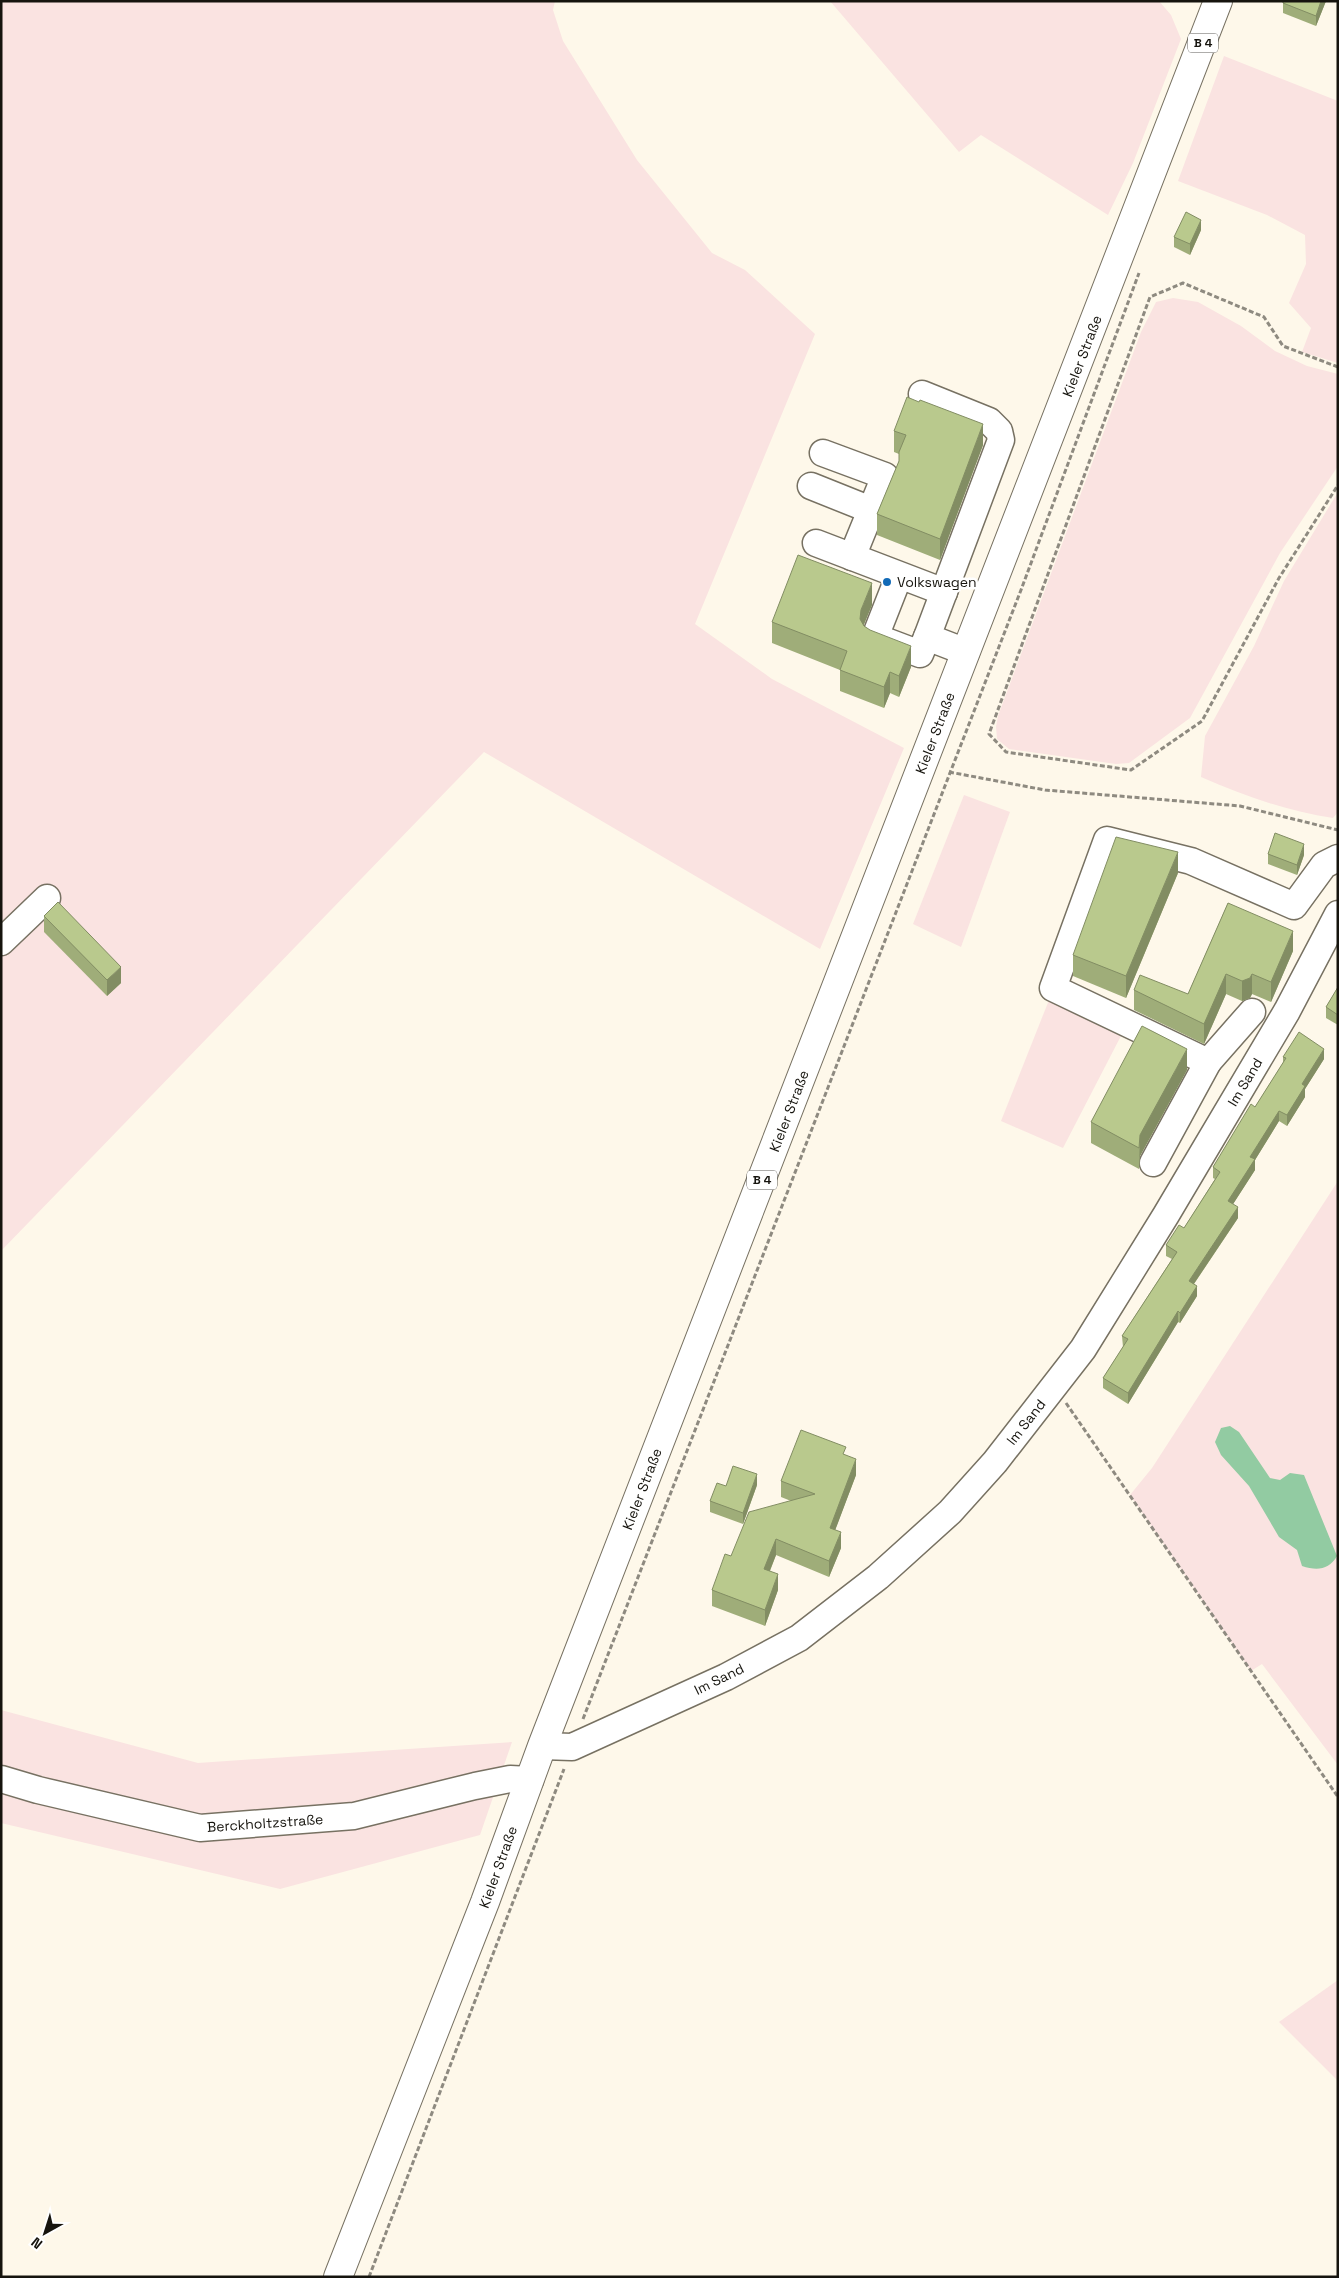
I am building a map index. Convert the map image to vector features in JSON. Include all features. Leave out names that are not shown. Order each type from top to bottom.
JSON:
[{"type":"main road","name":"Kieler Straße","points":[[338,2277],[485,1902],[542,1746],[1218,1]]},
{"type":"street","points":[[899,576],[875,636],[920,654],[1001,440],[999,431],[989,421],[922,394]]},
{"type":"street","points":[[823,452],[884,476],[852,557]]},
{"type":"street","points":[[811,486],[871,510]]},
{"type":"street","points":[[816,543],[944,592]]},
{"type":"street","points":[[927,637],[966,652]]},
{"type":"street","points":[[1208,1062],[1053,988],[1107,840],[1191,861],[1294,906],[1324,865],[1338,858]]},
{"type":"street","points":[[1,942],[47,898]]},
{"type":"street","name":"Im Sand","points":[[542,1746],[572,1747],[726,1677],[799,1638],[878,1577],[950,1512],[995,1462],[1083,1350],[1288,1011],[1338,914]]},
{"type":"street","points":[[1153,1164],[1208,1062],[1252,1012]]},
{"type":"street","name":"Berckholtzstraße","points":[[1,1778],[38,1790],[200,1828],[354,1816],[475,1786],[510,1779],[530,1780]]},
{"type":"path","points":[[369,2277],[950,772],[1109,358],[1140,270]]},
{"type":"path","points":[[1338,367],[1283,346],[1264,317],[1183,283],[1150,296],[989,734],[1006,752],[1131,770],[1202,720],[1279,578],[1338,485]]},
{"type":"path","points":[[923,764],[950,772],[1045,790],[1240,806],[1338,830]]},
{"type":"path","points":[[1054,1387],[1338,1797]]},
{"type":"shaded area","points":[[1,1],[555,1],[553,10],[563,41],[637,160],[712,253],[745,270],[815,334],[695,624],[772,679],[904,748],[820,949],[484,752],[1,1251]]},
{"type":"shaded area","points":[[830,1],[1159,1],[1171,15],[1181,39],[1133,163],[1108,215],[981,135],[959,152]]},
{"type":"shaded area","points":[[1224,56],[1338,101],[1338,363],[1302,352],[1311,328],[1289,303],[1306,264],[1305,235],[1267,215],[1178,181]]},
{"type":"shaded area","points":[[1173,298],[1198,302],[1241,326],[1275,351],[1307,366],[1338,374],[1338,466],[1280,553],[1190,718],[1129,763],[1116,764],[1009,749],[997,739],[996,727],[998,716],[1141,332],[1156,302]]},
{"type":"shaded area","points":[[1338,492],[1338,812],[1333,818],[1266,802],[1201,777],[1205,736],[1254,646],[1284,581]]},
{"type":"shaded area","points":[[964,795],[1010,812],[961,947],[913,924]]},
{"type":"shaded area","points":[[1049,1000],[1123,1032],[1063,1148],[1001,1121]]},
{"type":"shaded area","points":[[1338,1181],[1338,1765],[1262,1664],[1251,1671],[1130,1495],[1152,1468]]},
{"type":"shaded area","points":[[1230,1426],[1239,1432],[1270,1478],[1280,1480],[1290,1473],[1304,1475],[1337,1556],[1326,1567],[1313,1569],[1302,1566],[1297,1550],[1279,1537],[1249,1486],[1221,1455],[1215,1442],[1221,1428]]},
{"type":"shaded area","points":[[1,1710],[198,1763],[512,1742],[480,1835],[280,1889],[1,1823]]},
{"type":"shaded area","points":[[1338,1980],[1338,2081],[1279,2022]]},
{"type":"building","points":[[1283,1],[1321,1],[1316,16],[1283,3]]},
{"type":"building","points":[[1186,212],[1201,220],[1190,244],[1174,237]]},
{"type":"building","points":[[907,397],[919,402],[920,400],[983,424],[940,539],[877,514],[899,461],[899,452],[906,435],[894,431]]},
{"type":"building","points":[[798,555],[872,583],[861,610],[860,619],[864,626],[870,630],[911,646],[899,676],[890,672],[884,687],[840,670],[847,651],[772,622]]},
{"type":"building","points":[[1275,833],[1304,844],[1297,865],[1268,854]]},
{"type":"building","points":[[1116,837],[1178,852],[1126,976],[1073,955]]},
{"type":"building","points":[[58,902],[121,967],[107,980],[44,916]]},
{"type":"building","points":[[1228,903],[1293,931],[1271,982],[1252,974],[1250,978],[1242,981],[1226,974],[1204,1024],[1134,990],[1140,975],[1188,994]]},
{"type":"building","points":[[1338,987],[1338,1015],[1326,1007]]},
{"type":"building","points":[[1142,1026],[1187,1049],[1140,1135],[1139,1148],[1091,1122]]},
{"type":"building","points":[[1299,1032],[1324,1049],[1302,1084],[1305,1086],[1287,1115],[1279,1111],[1250,1157],[1255,1159],[1228,1201],[1238,1207],[1189,1281],[1197,1286],[1180,1313],[1178,1311],[1128,1393],[1103,1378],[1128,1339],[1122,1336],[1177,1252],[1166,1245],[1179,1225],[1184,1228],[1220,1172],[1213,1167],[1251,1104],[1255,1107],[1286,1058],[1283,1057]]},
{"type":"building","points":[[801,1430],[846,1447],[843,1454],[856,1459],[830,1528],[841,1532],[829,1561],[776,1539],[764,1569],[778,1574],[765,1610],[712,1590],[725,1554],[731,1556],[749,1512],[815,1494],[781,1481]]},
{"type":"building","points":[[733,1466],[757,1474],[743,1513],[710,1501],[717,1483],[726,1486]]},
{"type":"place","name":"Volkswagen","points":[[887,582]]}]
